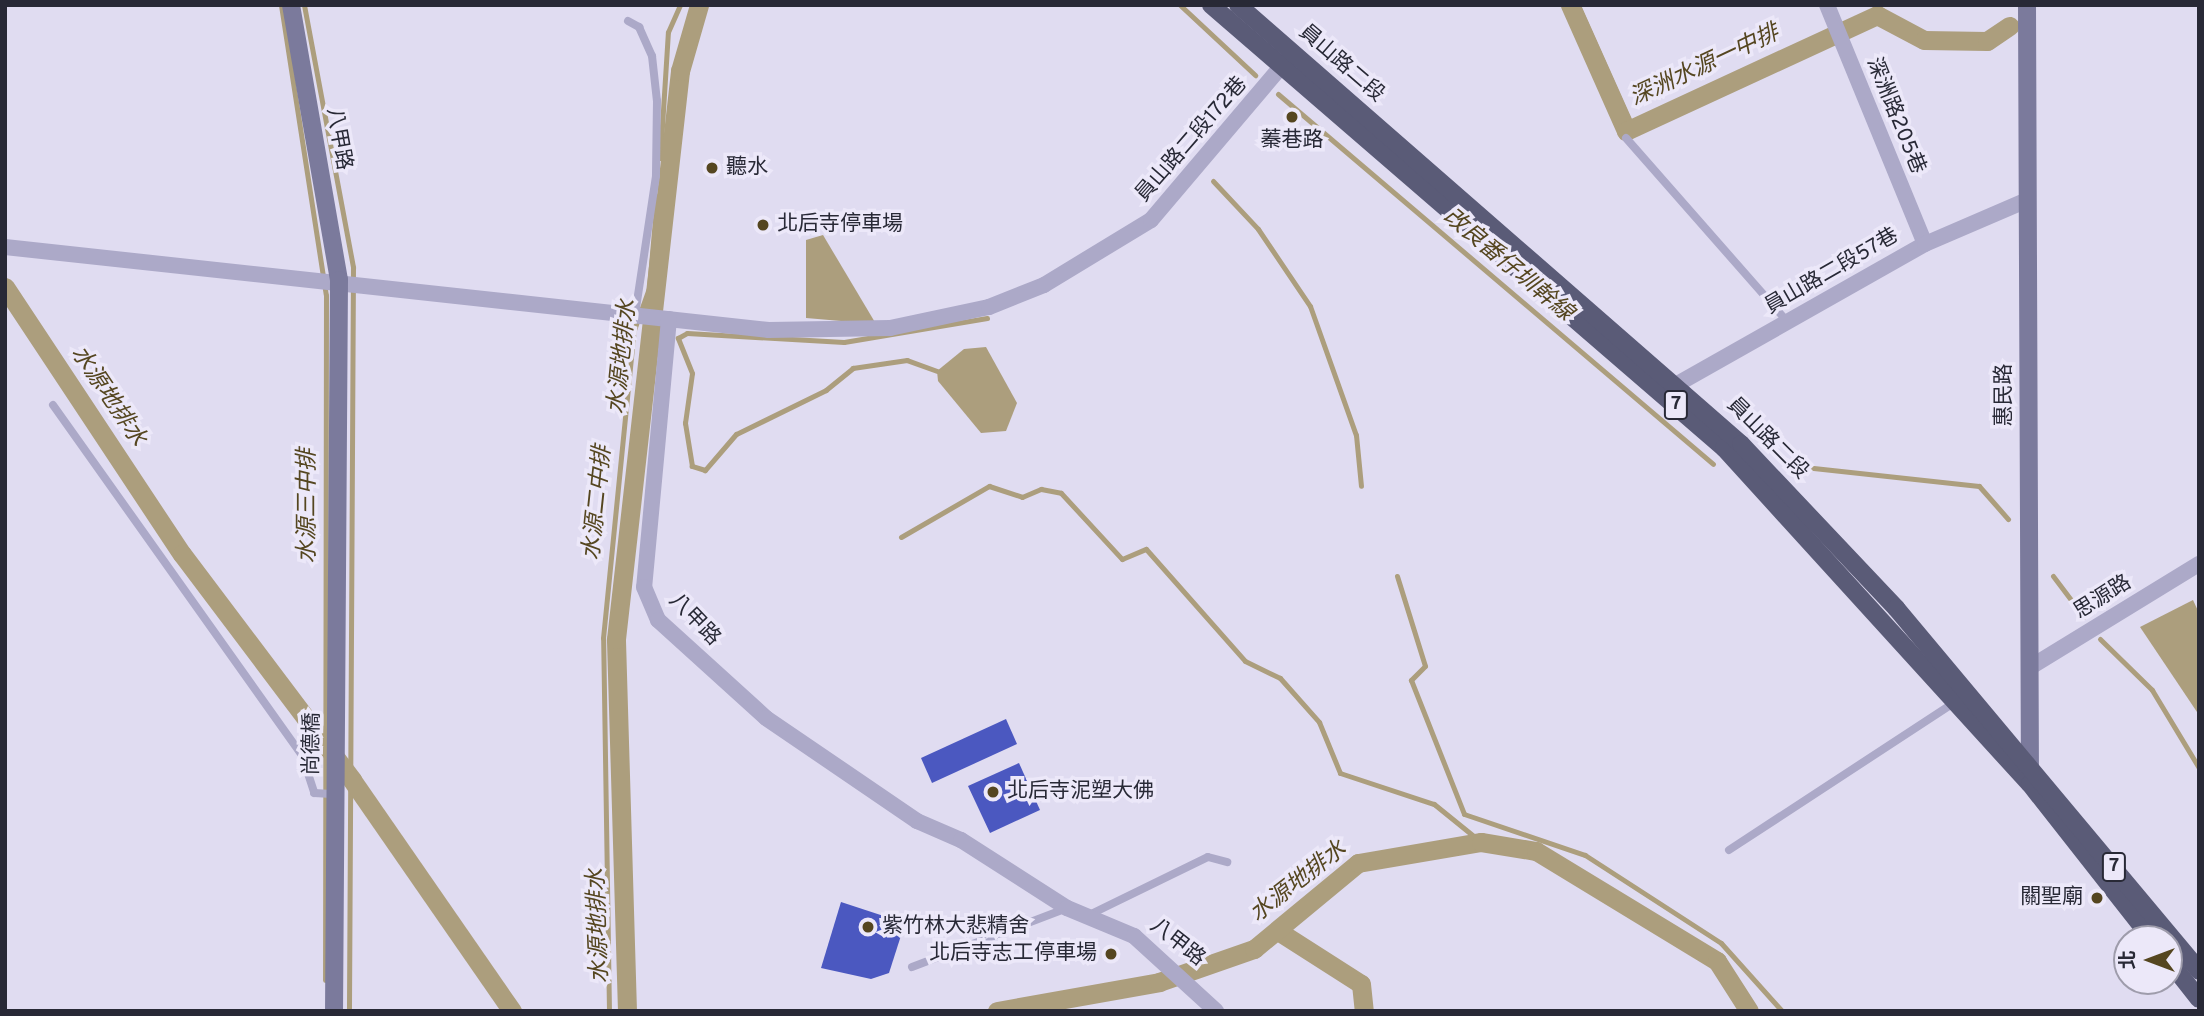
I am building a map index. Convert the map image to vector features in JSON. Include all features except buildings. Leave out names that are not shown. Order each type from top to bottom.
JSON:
[{"type":"main road","name":"員山路二段","points":[[1211,5],[1240,10],[1293,53],[1809,513],[2030,763],[2199,971]]},
{"type":"main road","name":"員山路二段","points":[[1240,10],[1281,69],[1671,388],[2030,784],[2141,925]]},
{"type":"main road","points":[[2183,979],[2199,999]]},
{"type":"street","name":"八甲路","points":[[291,5],[340,280],[337,695]]},
{"type":"street","name":"深洲路205巷","points":[[1827,5],[1925,244]]},
{"type":"street","name":"惠民路","points":[[2027,5],[2030,784]]},
{"type":"street","name":"員山路二段172巷","points":[[667,319],[769,330],[890,328],[989,307],[1033,289],[1151,220],[1293,53]]},
{"type":"street","name":"員山路二段57巷","points":[[1671,388],[1925,244],[2027,200]]},
{"type":"street","points":[[5,247],[340,280],[667,319]]},
{"type":"street","name":"八甲路","points":[[667,319],[644,587],[658,620],[766,718],[917,821],[961,840],[1067,908],[1135,936],[1193,984],[1216,1011]]},
{"type":"street","name":"思源路","points":[[2029,668],[2199,564]]},
{"type":"street","name":"尚德橋","points":[[335,794],[337,695]]},
{"type":"street","points":[[334,1011],[335,794]]},
{"type":"lane","points":[[628,20],[639,27],[652,56],[657,101],[656,176],[641,316]]},
{"type":"lane","points":[[1626,138],[1787,321]]},
{"type":"lane","points":[[52,405],[302,755],[314,793],[335,794]]},
{"type":"lane","points":[[1729,850],[1957,701]]},
{"type":"lane","points":[[1086,917],[1186,865],[1208,857],[1227,862]]},
{"type":"lane","points":[[912,967],[1067,908]]},
{"type":"shaded area","points":[[823,235],[876,324],[806,318],[806,240]]},
{"type":"shaded area","points":[[986,347],[1017,403],[1006,431],[981,433],[938,381],[937,371],[964,349]]},
{"type":"shaded area","points":[[2193,600],[2199,613],[2199,715],[2140,627]]},
{"type":"waterway","name":"水源三中排","points":[[281,5],[326,295],[325,980]]},
{"type":"waterway","points":[[304,5],[353,267],[349,1011]]},
{"type":"waterway","name":"水源二中排","points":[[660,158],[668,32],[680,5]]},
{"type":"waterway","name":"水源地排水","points":[[627,1011],[616,639],[680,71],[699,5]]},
{"type":"waterway","name":"改良番仔圳幹線","points":[[1180,5],[1255,75]]},
{"type":"waterway","name":"深洲水源一中排","points":[[1570,5],[1626,131],[1877,15],[1924,40],[1987,41],[2009,26]]},
{"type":"waterway","points":[[1578,5],[1630,121]]},
{"type":"waterway","name":"改良番仔圳幹線","points":[[1278,94],[1713,464]]},
{"type":"waterway","points":[[1213,181],[1258,229],[1310,306],[1356,435],[1361,486]]},
{"type":"waterway","name":"水源二中排","points":[[609,1011],[603,638],[634,330],[649,288],[657,196]]},
{"type":"waterway","name":"水源地排水","points":[[5,287],[182,554],[352,780],[512,1011]]},
{"type":"waterway","points":[[937,371],[907,360],[853,368],[826,390],[736,434],[705,470],[692,466],[685,423],[692,373],[678,338],[687,333],[844,342],[987,318]]},
{"type":"waterway","name":"改良番仔圳幹線","points":[[1795,466],[1979,486],[2008,519]]},
{"type":"waterway","points":[[901,537],[989,486],[1022,497],[1041,489],[1061,493],[1122,559],[1146,549],[1245,661],[1280,678],[1319,722],[1340,773],[1434,804],[1481,842]]},
{"type":"waterway","points":[[1397,576],[1425,666],[1411,680],[1464,814],[1585,855],[1721,943],[1782,1011]]},
{"type":"waterway","name":"改良番仔圳幹線","points":[[2053,576],[2084,617]]},
{"type":"waterway","name":"改良番仔圳幹線","points":[[2100,639],[2152,690],[2199,768]]},
{"type":"waterway","name":"水源地排水","points":[[997,1011],[1159,982],[1254,949],[1358,863],[1481,842],[1536,851],[1717,961],[1749,1011]]},
{"type":"waterway","points":[[1278,931],[1361,984],[1364,1011]]},
{"type":"place","name":"蓁巷路","points":[[1292,117]]},
{"type":"place","name":"聽水","points":[[712,168]]},
{"type":"place","name":"北后寺停車場","points":[[763,225]]},
{"type":"place","name":"北后寺泥塑大佛","points":[[993,792]]},
{"type":"place","name":"關聖廟","points":[[2097,898]]},
{"type":"place","name":"紫竹林大悲精舍","points":[[868,927]]},
{"type":"place","name":"北后寺志工停車場","points":[[1111,954]]}]
